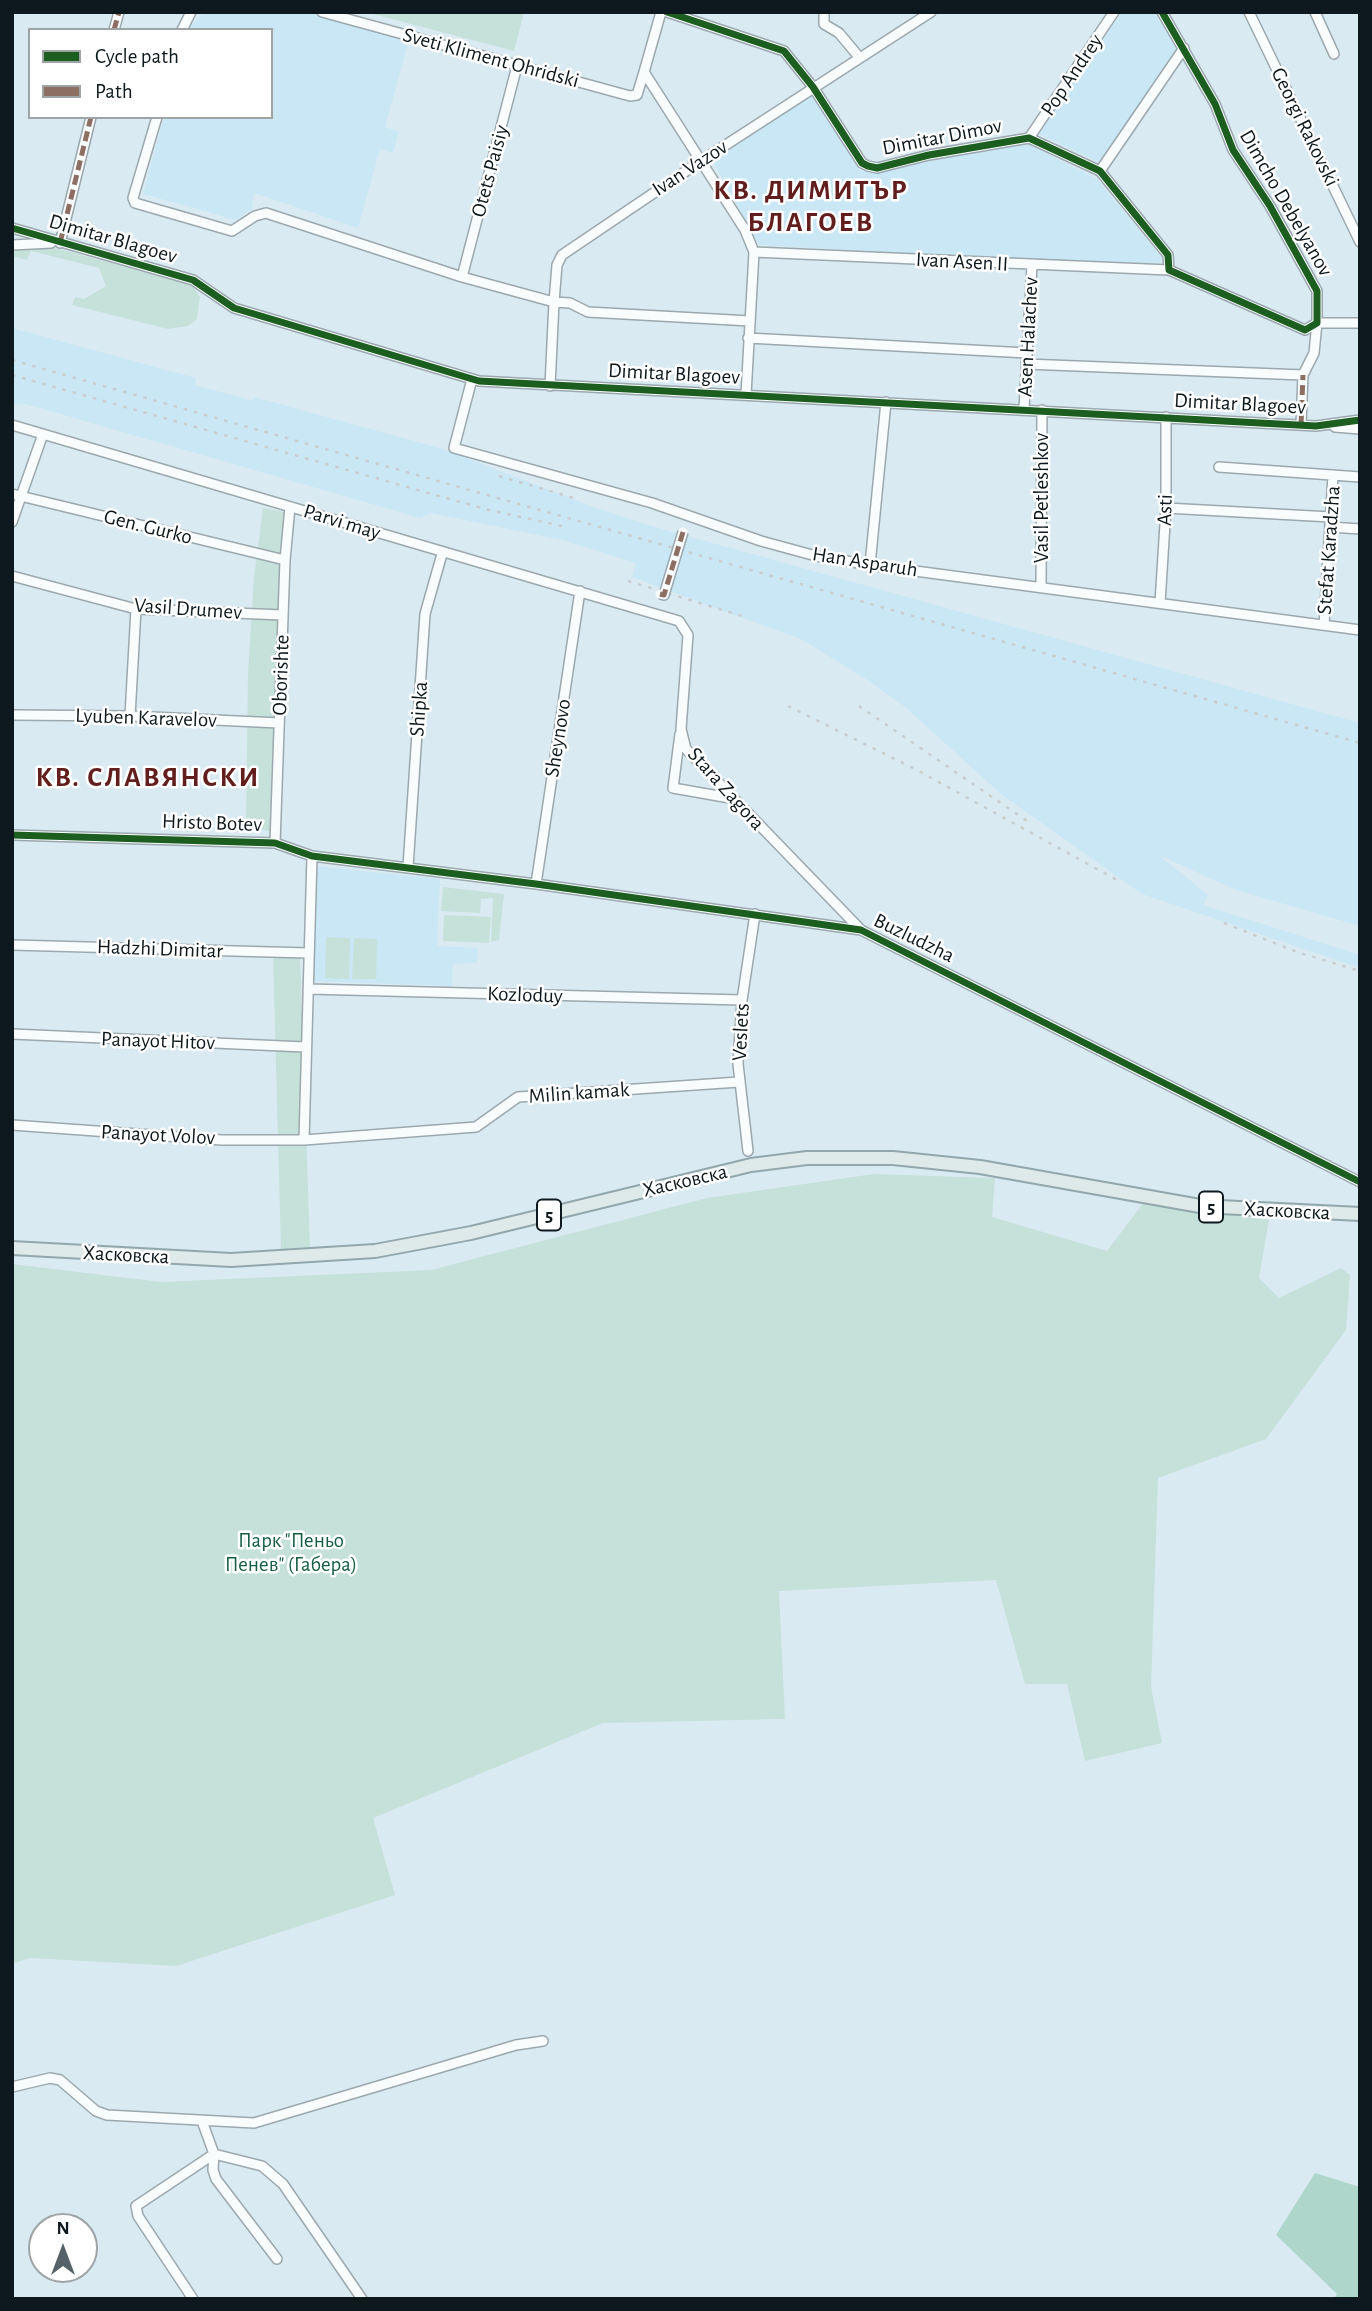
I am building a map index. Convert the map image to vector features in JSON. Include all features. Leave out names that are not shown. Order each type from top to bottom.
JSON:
[{"type":"main road","name":"Хасковска","points":[[12,1248],[232,1260],[375,1251],[471,1233],[730,1170],[807,1158],[893,1158],[968,1165],[1200,1206],[1360,1214]]},
{"type":"street","points":[[184,28],[191,12]]},
{"type":"street","name":"Sveti Kliment Ohridski","points":[[322,12],[634,97],[644,72]]},
{"type":"street","points":[[661,12],[644,72],[745,230],[754,252],[747,395]]},
{"type":"street","points":[[667,12],[784,51],[813,87]]},
{"type":"street","points":[[824,12],[824,24],[839,33],[859,57]]},
{"type":"street","name":"Ivan Vazov","points":[[550,386],[554,302],[558,265],[562,255],[813,87],[931,12]]},
{"type":"street","name":"Pop Andrey","points":[[1029,138],[1114,12]]},
{"type":"street","name":"Dimcho Debelyanov","points":[[1162,12],[1214,104],[1233,150],[1270,205],[1317,291],[1314,353],[1303,375],[1301,425]]},
{"type":"street","name":"Georgi Rakovski","points":[[1250,12],[1360,242]]},
{"type":"street","points":[[1315,12],[1334,54]]},
{"type":"street","points":[[1100,171],[1184,48]]},
{"type":"street","name":"Otets Paisiy","points":[[462,277],[517,66]]},
{"type":"street","name":"Dimitar Dimov","points":[[813,87],[857,155],[868,166],[877,168],[929,155],[1029,138],[1100,171],[1168,255],[1170,270]]},
{"type":"street","points":[[12,245],[60,243],[91,119]]},
{"type":"street","points":[[156,119],[133,198],[135,203],[232,231],[266,213],[462,277],[554,302],[570,303],[588,312],[750,321]]},
{"type":"street","name":"Dimitar Blagoev","points":[[12,228],[193,280],[234,308],[472,379],[550,386],[1316,426],[1360,420]]},
{"type":"street","name":"Ivan Asen II","points":[[754,252],[1170,270]]},
{"type":"street","name":"Asen Halachev","points":[[1024,409],[1032,265]]},
{"type":"street","points":[[1170,270],[1298,329],[1305,330],[1317,323],[1360,323]]},
{"type":"street","points":[[748,338],[1027,353]]},
{"type":"street","points":[[1026,364],[1303,375]]},
{"type":"street","name":"Han Asparuh","points":[[472,379],[454,449],[652,503],[761,541],[816,556],[870,565],[1360,630]]},
{"type":"street","points":[[870,565],[886,402]]},
{"type":"street","name":"Vasil Petleshkov","points":[[1041,586],[1042,410]]},
{"type":"street","name":"Asti","points":[[1160,603],[1166,508],[1166,417]]},
{"type":"street","name":"Parvi may","points":[[12,425],[442,554],[672,618]]},
{"type":"street","points":[[1316,426],[1360,429]]},
{"type":"street","points":[[12,522],[43,434]]},
{"type":"street","points":[[1219,467],[1360,477]]},
{"type":"street","name":"Stefat Karadzha","points":[[1324,625],[1333,475]]},
{"type":"street","name":"Gen. Gurko","points":[[12,494],[285,560]]},
{"type":"street","name":"Oborishte","points":[[275,843],[285,560],[290,507]]},
{"type":"street","points":[[1166,508],[1331,517]]},
{"type":"street","points":[[1330,527],[1360,529]]},
{"type":"street","points":[[660,594],[664,595],[683,532]]},
{"type":"street","name":"Shipka","points":[[408,867],[425,614],[442,554]]},
{"type":"street","name":"Vasil Drumev","points":[[12,576],[135,608],[283,615]]},
{"type":"street","name":"Sheynovo","points":[[536,884],[580,592]]},
{"type":"street","points":[[130,716],[135,608]]},
{"type":"street","name":"Stara Zagora","points":[[672,618],[683,624],[688,635],[681,729],[686,749],[861,930]]},
{"type":"street","name":"Lyuben Karavelov","points":[[12,715],[130,716],[279,723]]},
{"type":"street","points":[[681,729],[673,788],[731,798]]},
{"type":"street","name":"Hristo Botev","points":[[12,835],[275,843],[312,856],[408,867]]},
{"type":"street","points":[[304,1140],[312,856]]},
{"type":"street","name":"Buzludzha","points":[[408,867],[861,930],[1360,1182]]},
{"type":"street","name":"Veslets","points":[[748,1151],[740,1082],[742,1000],[755,914]]},
{"type":"street","name":"Hadzhi Dimitar","points":[[12,945],[308,953]]},
{"type":"street","name":"Kozloduy","points":[[307,989],[742,1000]]},
{"type":"street","name":"Panayot Hitov","points":[[12,1034],[305,1047]]},
{"type":"street","name":"Milin kamak","points":[[304,1140],[476,1127],[518,1097],[740,1082]]},
{"type":"street","name":"Panayot Volov","points":[[12,1125],[210,1139],[304,1140]]},
{"type":"street","points":[[12,2087],[50,2078],[60,2080],[96,2111],[107,2115],[254,2123],[516,2045],[542,2041]]},
{"type":"street","points":[[202,2121],[214,2154],[212,2164],[216,2179],[277,2259]]},
{"type":"street","points":[[193,2299],[138,2216],[135,2206],[214,2154],[262,2166],[274,2174],[362,2299]]},
{"type":"shaded area","points":[[204,12],[308,12],[409,40],[385,127],[399,132],[393,153],[380,149],[358,228],[254,193],[252,209],[236,220],[143,194],[163,119],[273,119],[273,28],[189,28]]},
{"type":"shaded area","points":[[1122,12],[1154,12],[1177,47],[1100,163],[1037,133]]},
{"type":"shaded area","points":[[812,92],[861,171],[1028,144],[1097,179],[1162,258],[1157,268],[759,245],[713,162]]},
{"type":"shaded area","points":[[12,328],[196,378],[195,385],[253,401],[254,397],[443,449],[593,507],[655,527],[1360,723],[1360,926],[1236,890],[1159,855],[1208,895],[1203,905],[1360,955],[1360,968],[1142,894],[1002,795],[904,706],[869,681],[803,640],[632,577],[636,563],[562,540],[431,513],[420,518],[26,404],[12,405]]},
{"type":"shaded area","points":[[315,866],[440,879],[437,946],[478,948],[477,963],[453,964],[452,986],[312,981]]},
{"type":"green space","points":[[365,12],[524,12],[514,51]]},
{"type":"green space","points":[[51,247],[192,284],[200,297],[197,319],[188,326],[168,329],[72,305],[75,297],[84,299],[106,286],[99,268],[31,251],[27,260],[12,256],[18,248]]},
{"type":"green space","points":[[263,508],[290,513],[275,832],[246,827],[248,673],[254,578]]},
{"type":"green space","points":[[443,887],[504,894],[499,940],[491,942],[493,898],[481,899],[480,913],[441,911]]},
{"type":"green space","points":[[444,915],[491,917],[489,943],[443,941]]},
{"type":"green space","points":[[326,937],[350,938],[349,979],[325,978]]},
{"type":"green space","points":[[354,938],[377,939],[376,979],[352,979]]},
{"type":"green space","points":[[273,955],[300,956],[310,1247],[281,1249]]},
{"type":"green space","name":"Парк \"Пеньо Пенев\" (Габера)","points":[[874,1174],[995,1178],[992,1217],[1107,1251],[1144,1202],[1269,1220],[1259,1278],[1279,1298],[1341,1268],[1350,1275],[1346,1330],[1266,1439],[1158,1478],[1151,1687],[1162,1743],[1085,1761],[1067,1684],[1025,1684],[996,1580],[779,1591],[785,1719],[603,1723],[373,1818],[395,1895],[176,1966],[30,1958],[12,1964],[12,1264],[161,1282],[431,1270],[707,1198]]},
{"type":"green space","points":[[1315,2173],[1360,2187],[1360,2299],[1334,2299],[1337,2294],[1276,2235]]},
{"type":"railway","points":[[12,360],[1360,743]]},
{"type":"railway","points":[[12,375],[485,509],[566,527]]},
{"type":"railway","points":[[499,476],[577,499]]},
{"type":"railway","points":[[628,581],[742,616]]},
{"type":"railway","points":[[788,706],[915,769],[1117,880]]},
{"type":"railway","points":[[859,706],[1030,823]]},
{"type":"railway","points":[[1224,923],[1297,952],[1360,971]]},
{"type":"marked path","points":[[115,28],[119,12]]},
{"type":"marked path","points":[[60,243],[91,119]]},
{"type":"marked path","points":[[1301,425],[1303,375]]},
{"type":"marked path","points":[[660,594],[664,595],[683,532]]},
{"type":"cycle path","points":[[667,12],[784,51],[813,87],[862,163],[868,166],[877,168],[929,155],[1029,138],[1100,171],[1168,255],[1169,270],[1305,330],[1317,323],[1317,291],[1270,206],[1233,150],[1215,104],[1162,12]]},
{"type":"cycle path","points":[[12,228],[193,280],[234,308],[479,381],[1316,426],[1360,420]]},
{"type":"cycle path","points":[[12,835],[275,843],[312,856],[536,884],[861,930],[1360,1182]]},
{"type":"district","name":"КВ. ДИМИТЪР БЛАГОЕВ","points":[[811,207]]},
{"type":"district","name":"КВ. СЛАВЯНСКИ","points":[[148,778]]}]
